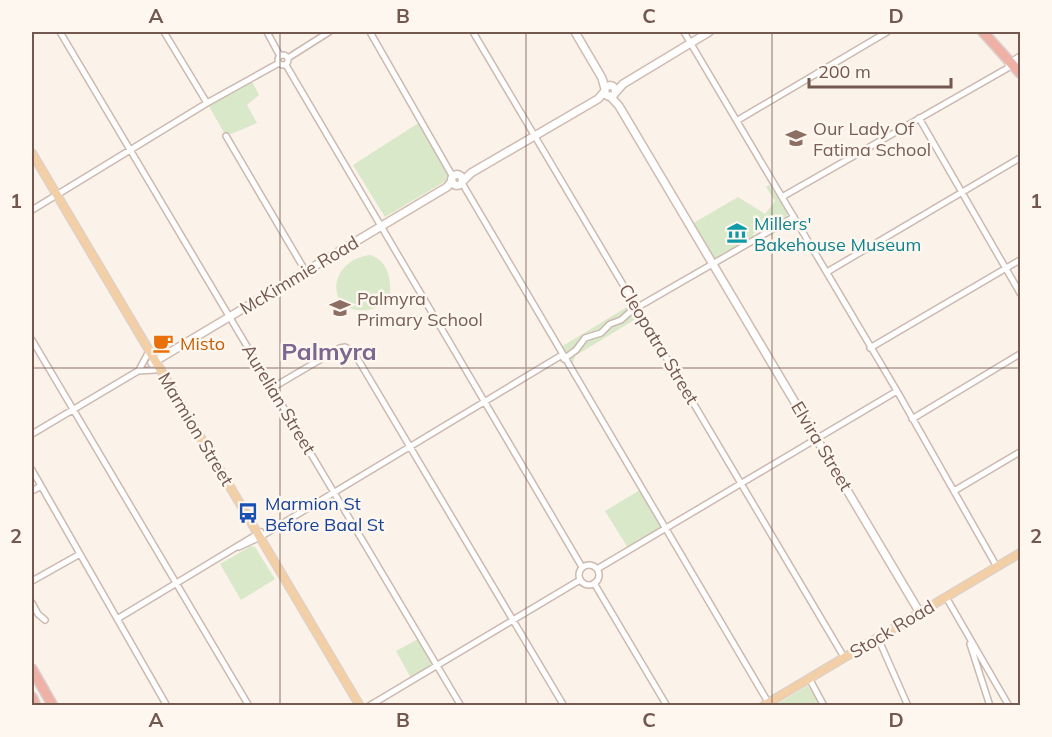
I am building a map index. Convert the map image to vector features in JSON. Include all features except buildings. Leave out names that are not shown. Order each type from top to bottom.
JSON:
[{"type":"highway","points":[[983,32],[1017,63]]},
{"type":"highway","points":[[32,669],[53,705]]},
{"type":"highway","points":[[32,697],[36,705]]},
{"type":"main road","name":"Marmion Street","points":[[32,153],[154,365]]},
{"type":"main road","name":"Marmion Street","points":[[32,160],[356,705]]},
{"type":"main road","name":"Marmion Street","points":[[257,537],[360,705]]},
{"type":"main road","name":"Stock Road","points":[[766,704],[1020,553]]},
{"type":"street","name":"Aurelian Street","points":[[60,32],[460,705]]},
{"type":"street","points":[[164,32],[207,103]]},
{"type":"street","points":[[267,32],[280,59],[286,65],[382,226],[582,567]]},
{"type":"street","points":[[32,210],[280,59],[288,58],[329,32]]},
{"type":"street","points":[[370,32],[456,181],[466,191],[666,528],[766,704]]},
{"type":"street","name":"Cleopatra Street","points":[[472,32],[844,657]]},
{"type":"street","name":"Elvira Street","points":[[575,32],[920,613]]},
{"type":"street","points":[[684,32],[827,272],[997,567]]},
{"type":"street","points":[[610,91],[710,32]]},
{"type":"street","points":[[738,120],[887,32]]},
{"type":"street","points":[[286,65],[288,58]]},
{"type":"street","points":[[782,197],[1017,63]]},
{"type":"street","name":"McKimmie Road","points":[[32,434],[138,371],[154,365],[456,181],[610,91]]},
{"type":"street","points":[[919,118],[1020,292]]},
{"type":"street","points":[[226,136],[306,272]]},
{"type":"street","points":[[827,272],[1020,158]]},
{"type":"street","points":[[117,619],[485,400],[576,351],[585,338],[601,333],[610,324],[621,320],[637,308],[794,217]]},
{"type":"street","points":[[870,348],[1020,260]]},
{"type":"street","points":[[32,340],[249,705]]},
{"type":"street","points":[[272,388],[340,348],[349,348],[564,705]]},
{"type":"street","points":[[912,419],[1020,354]]},
{"type":"street","name":"McKimmie Road","points":[[138,371],[147,355]]},
{"type":"street","points":[[597,569],[817,437],[897,392]]},
{"type":"street","points":[[954,491],[1020,452]]},
{"type":"street","points":[[32,470],[167,705]]},
{"type":"street","points":[[32,491],[41,486]]},
{"type":"street","points":[[32,581],[80,554]]},
{"type":"street","points":[[591,565],[597,569],[599,576],[594,583],[586,584],[580,580],[579,573],[582,567],[591,565]]},
{"type":"street","points":[[369,705],[580,580]]},
{"type":"street","points":[[594,583],[667,705]]},
{"type":"street","points":[[945,598],[1009,705]]},
{"type":"street","points":[[32,603],[38,614],[45,620]]},
{"type":"street","points":[[878,638],[908,705]]},
{"type":"street","points":[[968,638],[990,705]]},
{"type":"street","points":[[809,678],[824,705]]},
{"type":"green space","points":[[250,78],[259,95],[247,105],[257,123],[226,136],[207,103]]},
{"type":"green space","points":[[420,122],[450,174],[449,179],[385,217],[353,165]]},
{"type":"green space","points":[[769,185],[787,212],[787,218],[766,232],[763,228],[753,234],[755,238],[714,259],[692,224],[738,197],[765,214],[775,201],[766,187]]},
{"type":"green space","points":[[371,255],[385,266],[390,282],[390,295],[374,308],[353,309],[343,304],[338,296],[336,286],[339,275],[356,259]]},
{"type":"green space","points":[[632,304],[639,317],[575,356],[572,366],[561,347]]},
{"type":"green space","points":[[640,490],[661,525],[659,529],[628,548],[605,511]]},
{"type":"green space","points":[[251,546],[255,547],[275,579],[241,600],[220,564]]},
{"type":"green space","points":[[420,638],[436,664],[412,680],[396,651]]},
{"type":"green space","points":[[807,686],[821,706],[774,706]]},
{"type":"place","name":"Our Lady Of Fatima School","points":[[796,138]]},
{"type":"place","name":"Millers' Bakehouse Museum","points":[[737,233]]},
{"type":"place","name":"Palmyra Primary School","points":[[340,308]]},
{"type":"place","name":"Misto","points":[[163,343]]},
{"type":"place","name":"Marmion St Before Baal St","points":[[248,513]]},
{"type":"district","name":"Palmyra","points":[[329,351]]}]
